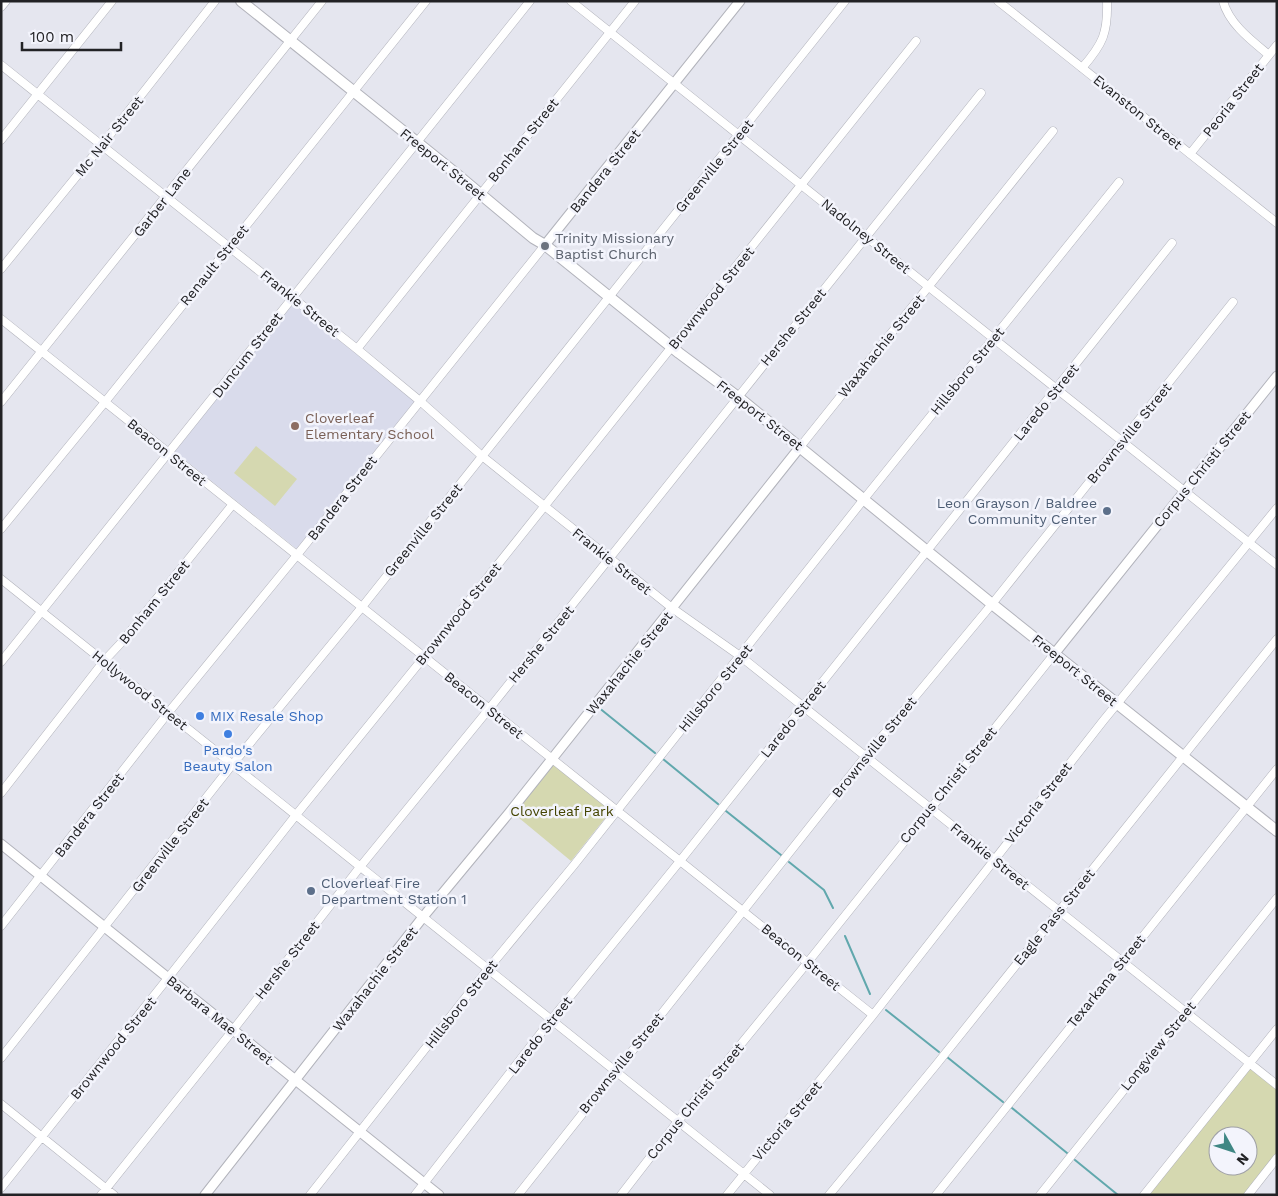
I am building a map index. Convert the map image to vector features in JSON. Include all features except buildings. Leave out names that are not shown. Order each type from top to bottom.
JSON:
[{"type":"main road","name":"Freeport Street","points":[[242,1],[533,238],[545,245],[672,347],[738,396],[992,604],[1277,831]]},
{"type":"street","points":[[1,8],[6,1]]},
{"type":"street","points":[[1,140],[112,1]]},
{"type":"street","name":"Mc Nair Street","points":[[1,269],[102,145],[215,1]]},
{"type":"street","name":"Garber Lane","points":[[1,402],[322,1]]},
{"type":"street","name":"Renault Street","points":[[1,529],[426,1]]},
{"type":"street","name":"Duncum Street","points":[[1,662],[530,1]]},
{"type":"street","name":"Nadolney Street","points":[[572,1],[1277,565]]},
{"type":"street","name":"Bonham Street","points":[[356,349],[635,1]]},
{"type":"street","name":"Bandera Street","points":[[1,926],[168,713],[297,555],[740,1]]},
{"type":"street","name":"Greenville Street","points":[[1,1058],[232,764],[362,607],[845,1]]},
{"type":"street","points":[[1082,68],[1096,52],[1105,34],[1108,21],[1107,1]]},
{"type":"street","points":[[1223,1],[1225,9],[1241,31],[1269,55]]},
{"type":"street","name":"Evanston Street","points":[[1000,2],[1274,221]]},
{"type":"street","name":"Brownwood Street","points":[[1,1188],[296,815],[916,41]]},
{"type":"street","name":"Peoria Street","points":[[1190,154],[1277,45]]},
{"type":"street","name":"Frankie Street","points":[[1,65],[229,246],[420,401],[482,456],[609,558],[672,608],[740,656],[804,706],[865,757],[1277,1085]]},
{"type":"street","name":"Hershe Street","points":[[104,1192],[360,866],[489,709],[981,93]]},
{"type":"street","name":"Waxahachie Street","points":[[205,1195],[423,917],[552,759],[1053,131]]},
{"type":"street","name":"Hillsboro Street","points":[[310,1195],[488,969],[617,811],[864,499],[1119,182]]},
{"type":"street","points":[[1274,221],[1277,212]]},
{"type":"street","name":"Laredo Street","points":[[414,1195],[551,1020],[804,706],[1172,243]]},
{"type":"street","name":"Brownsville Street","points":[[518,1195],[615,1070],[865,757],[992,604],[1233,302]]},
{"type":"street","name":"Beacon Street","points":[[1,319],[873,1015]]},
{"type":"street","name":"Corpus Christi Street","points":[[621,1195],[679,1120],[808,962],[1277,376]]},
{"type":"street","name":"Bonham Street","points":[[1,793],[104,662],[233,504]]},
{"type":"street","name":"Victoria Street","points":[[727,1195],[804,1102],[994,859],[1277,508]]},
{"type":"street","name":"Hollywood Street","points":[[1,579],[551,1020],[679,1120],[770,1195]]},
{"type":"street","name":"Eagle Pass Street","points":[[829,1195],[1277,639]]},
{"type":"street","name":"Texarkana Street","points":[[936,1195],[1277,768]]},
{"type":"street","name":"Barbara Mae Street","points":[[1,844],[439,1195]]},
{"type":"street","name":"Longview Street","points":[[1040,1195],[1277,898]]},
{"type":"street","points":[[1144,1195],[1277,1029]]},
{"type":"street","points":[[1,1104],[42,1137],[104,1192],[114,1195]]},
{"type":"street","points":[[1248,1195],[1277,1158]]},
{"type":"shaded area","name":"Cloverleaf Elementary School","points":[[294,301],[416,400],[297,549],[174,451]]},
{"type":"green space","points":[[256,446],[297,479],[275,506],[234,473]]},
{"type":"green space","name":"Cloverleaf Park","points":[[554,763],[610,807],[610,812],[571,861],[513,813]]},
{"type":"green space","points":[[1252,1069],[1277,1089],[1277,1154],[1244,1195],[1148,1195],[1248,1070]]},
{"type":"waterway","points":[[598,707],[655,753]]},
{"type":"waterway","points":[[663,759],[718,804]]},
{"type":"waterway","points":[[726,811],[781,855]]},
{"type":"waterway","points":[[789,862],[824,890],[833,908]]},
{"type":"waterway","points":[[845,936],[870,994]]},
{"type":"waterway","points":[[886,1010],[939,1052]]},
{"type":"waterway","points":[[947,1057],[1003,1102]]},
{"type":"waterway","points":[[1012,1108],[1067,1153]]},
{"type":"waterway","points":[[1075,1160],[1118,1195]]},
{"type":"place","name":"Trinity Missionary Baptist Church","points":[[545,246]]},
{"type":"place","name":"Cloverleaf Elementary School","points":[[295,426]]},
{"type":"place","name":"Leon Grayson / Baldree Community Center","points":[[1107,511]]},
{"type":"place","name":"MIX Resale Shop","points":[[200,716]]},
{"type":"place","name":"Pardo's Beauty Salon","points":[[228,734]]},
{"type":"place","name":"Cloverleaf Fire Department Station 1","points":[[311,891]]}]
